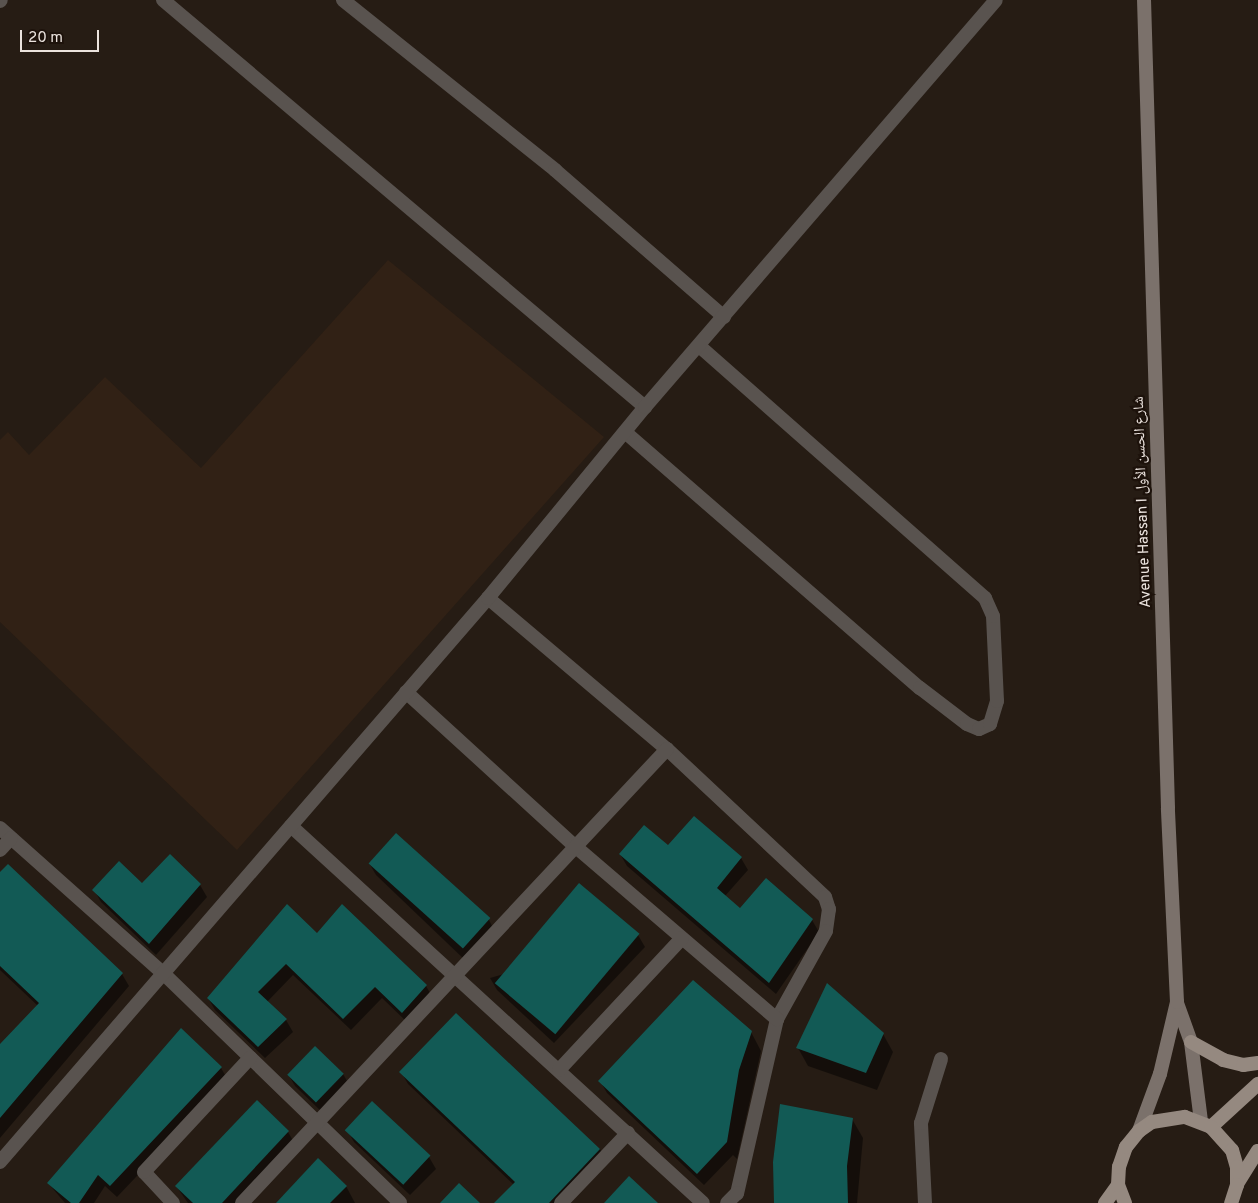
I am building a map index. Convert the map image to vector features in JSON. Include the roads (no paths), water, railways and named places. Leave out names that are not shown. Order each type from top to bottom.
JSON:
[{"type":"main road","name":"Avenue Hassan I شارع الحسن الأول","points":[[1139,1131],[1160,1074],[1177,1002],[1168,808],[1144,0]]},
{"type":"main road","name":"Avenue Hassan I شارع الحسن الأول","points":[[1125,1203],[1118,1185],[1119,1167],[1126,1147],[1139,1131],[1152,1122],[1168,1117],[1206,1124],[1191,1042],[1177,1002]]},
{"type":"main road","points":[[1191,1042],[1204,1052],[1223,1060],[1243,1065],[1258,1063]]},
{"type":"main road","points":[[1237,1185],[1237,1167],[1232,1150],[1206,1124],[1258,1084]]},
{"type":"main road","points":[[1231,1203],[1237,1185],[1258,1151]]},
{"type":"main road","points":[[1106,1203],[1118,1185]]},
{"type":"street","points":[[163,0],[645,407]]},
{"type":"street","points":[[343,0],[555,170],[724,317]]},
{"type":"street","points":[[0,1162],[488,598],[645,407],[996,0]]},
{"type":"street","points":[[625,432],[920,688],[967,724],[979,729],[990,724],[997,701],[993,616],[985,598],[699,346]]},
{"type":"street","points":[[488,598],[667,749],[825,897],[829,909],[826,931],[777,1019],[737,1192],[727,1203]]},
{"type":"street","points":[[406,692],[576,846],[777,1019]]},
{"type":"street","points":[[242,1203],[667,749]]},
{"type":"street","points":[[291,826],[703,1203]]},
{"type":"street","points":[[0,828],[163,973],[400,1203]]},
{"type":"street","points":[[0,850],[11,838]]},
{"type":"street","points":[[559,1070],[682,938]]},
{"type":"street","points":[[173,1203],[144,1172],[250,1058]]},
{"type":"street","points":[[925,1203],[921,1123],[941,1059]]},
{"type":"street","points":[[561,1203],[628,1133]]}]
